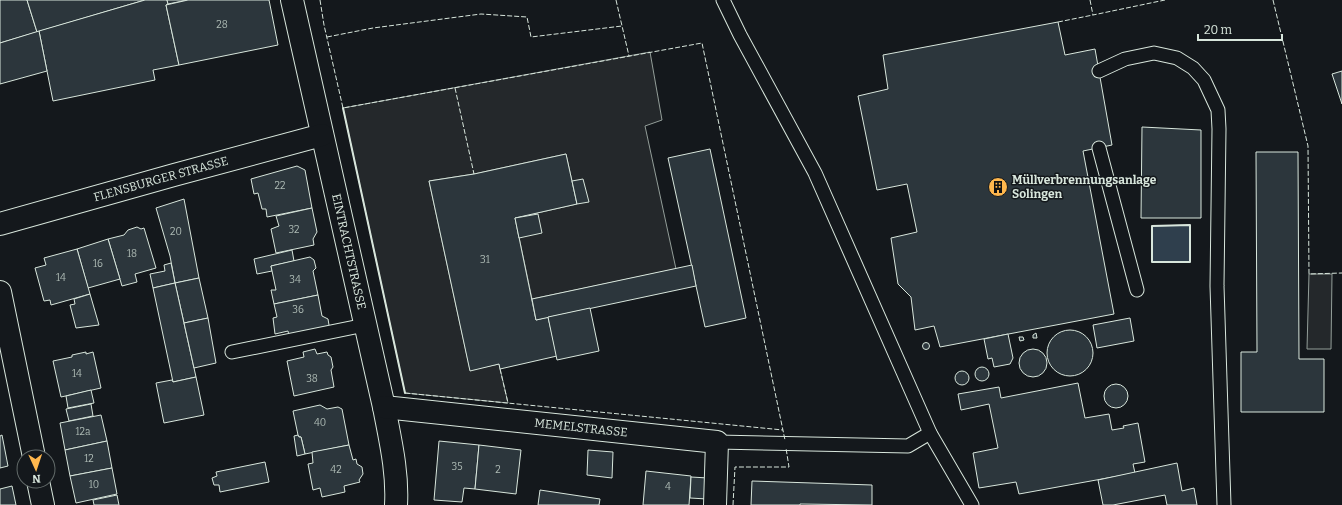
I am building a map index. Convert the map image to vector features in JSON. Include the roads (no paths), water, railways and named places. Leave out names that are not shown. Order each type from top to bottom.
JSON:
[{"type":"street","name":"EINTRACHTSTRASSE","points":[[292,0],[384,407],[394,461],[396,505]]},
{"type":"street","name":"FLENSBURGER STRASSE","points":[[0,224],[322,135]]},
{"type":"street","points":[[0,292],[32,449]]},
{"type":"street","name":"MEMELSTRASSE","points":[[384,407],[717,442]]},
{"type":"street","points":[[716,505],[717,442]]},
{"type":"street","points":[[40,489],[43,505]]},
{"type":"lane","points":[[724,0],[740,34],[815,173],[930,434],[972,505]]},
{"type":"lane","points":[[1099,71],[1125,58],[1154,53],[1177,58],[1193,68],[1204,80],[1218,110],[1217,286],[1224,505]]},
{"type":"lane","points":[[1099,148],[1137,290]]},
{"type":"lane","points":[[232,352],[365,325]]},
{"type":"lane","points":[[717,442],[908,446],[930,434]]},
{"type":"water","points":[[1190,225],[1190,262],[1152,262],[1152,226]]},
{"type":"place","name":"Müllverbrennungsanlage Solingen","points":[[998,187]]}]
